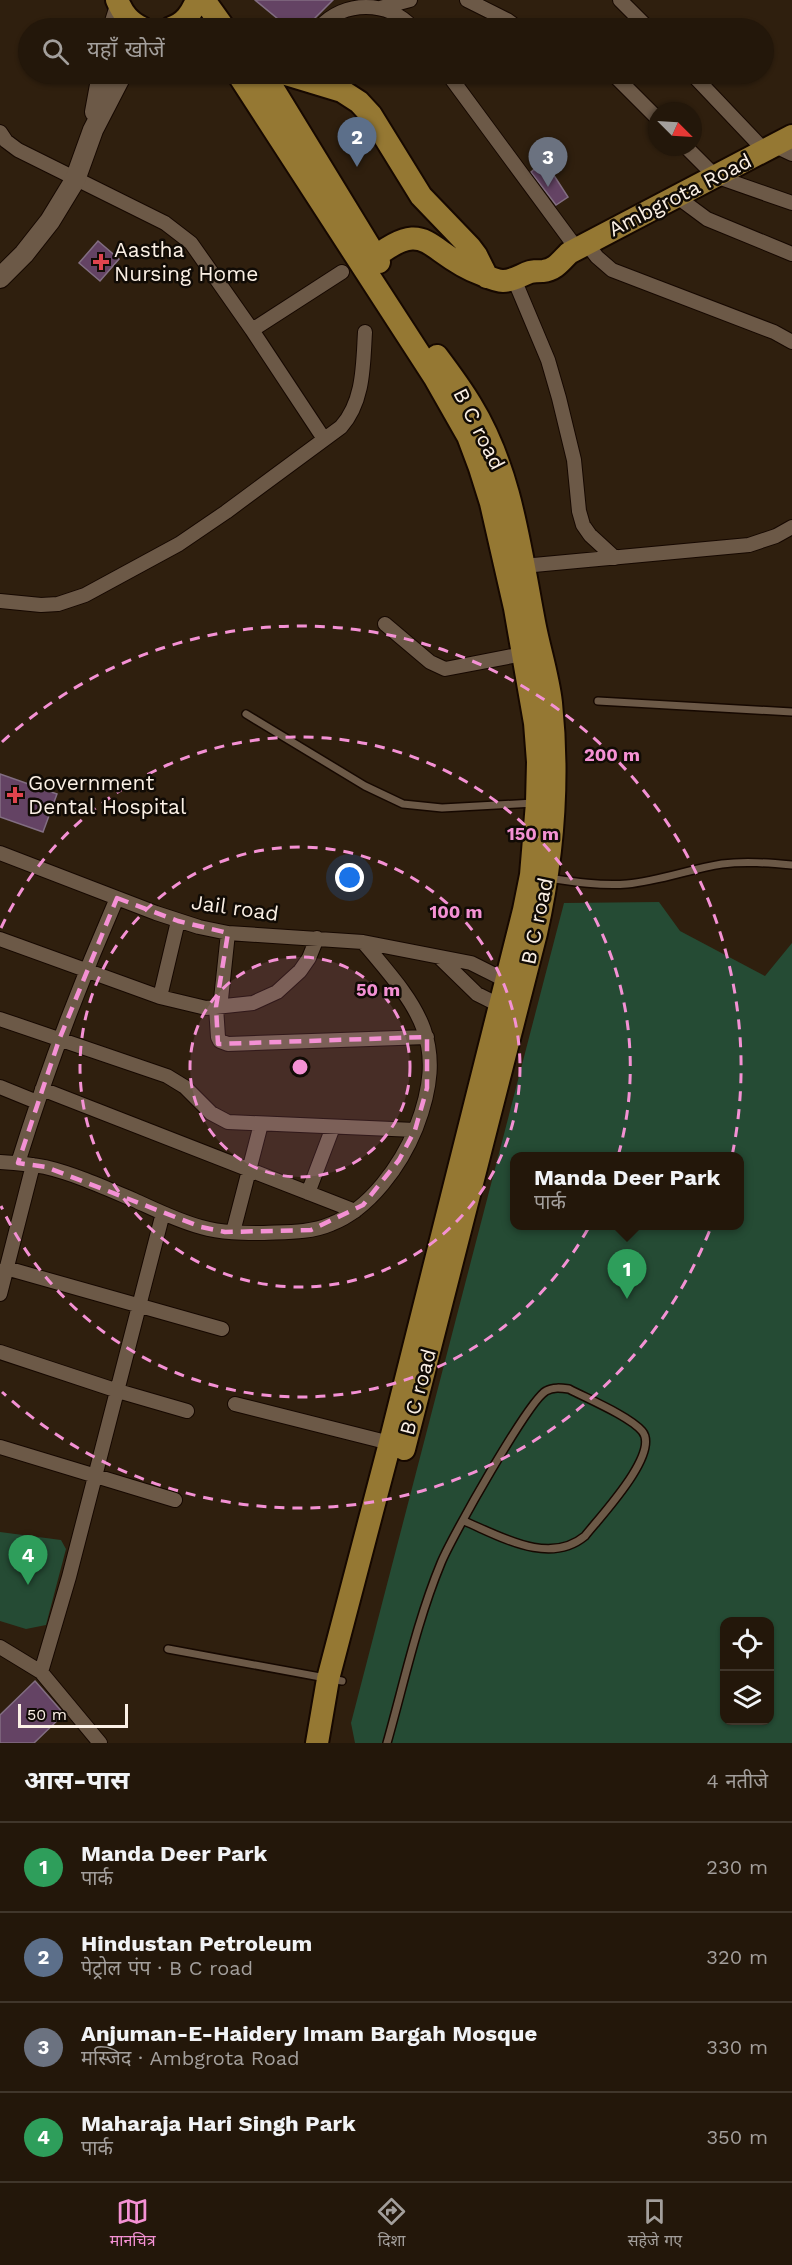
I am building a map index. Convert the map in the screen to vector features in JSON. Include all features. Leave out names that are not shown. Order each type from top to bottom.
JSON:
[{"type":"main road","points":[[187,18],[191,14],[196,0]]},
{"type":"main road","points":[[204,0],[217,18]]},
{"type":"main road","points":[[115,18],[119,3]]},
{"type":"main road","points":[[119,3],[122,13],[127,18]]},
{"type":"main road","points":[[93,130],[100,84]]},
{"type":"main road","points":[[0,278],[24,254],[50,221],[75,180],[93,130],[117,84]]},
{"type":"main road","points":[[245,84],[370,261],[468,436],[492,503],[515,608],[535,723],[538,762],[539,877],[422,1348],[390,1443],[335,1680],[316,1743]]},
{"type":"main road","name":"B C road","points":[[270,84],[370,261],[472,405],[507,488],[551,700],[554,807],[539,877]]},
{"type":"main road","points":[[319,84],[342,91],[359,102],[371,115],[421,196],[470,247],[487,277]]},
{"type":"main road","name":"Ambgrota Road","points":[[523,275],[553,268],[578,248],[676,196],[781,147]]},
{"type":"main road","points":[[408,239],[418,222],[421,196]]},
{"type":"main road","points":[[370,261],[400,241],[421,238],[465,267],[487,277],[501,281],[523,275]]},
{"type":"main road","name":"B C road","points":[[329,1743],[335,1680],[422,1348]]},
{"type":"street","points":[[380,8],[410,0]]},
{"type":"street","points":[[467,0],[503,18]]},
{"type":"street","points":[[620,0],[638,18]]},
{"type":"street","points":[[330,18],[352,6],[380,8],[402,18]]},
{"type":"street","points":[[455,84],[578,248],[597,257],[612,270],[763,328],[792,342]]},
{"type":"street","points":[[624,84],[648,109]]},
{"type":"street","points":[[704,84],[781,147]]},
{"type":"street","points":[[0,132],[6,141],[18,150],[165,223],[191,243],[324,439]]},
{"type":"street","points":[[695,156],[715,177],[792,203]]},
{"type":"street","points":[[676,196],[707,219],[792,255]]},
{"type":"street","points":[[252,330],[342,272]]},
{"type":"street","points":[[523,275],[562,409],[574,460],[579,511],[583,525],[590,536],[615,558]]},
{"type":"street","points":[[0,600],[41,605],[58,604],[85,595],[189,537],[226,512],[341,427],[353,410],[362,374],[365,332]]},
{"type":"street","points":[[524,566],[749,545],[776,536],[792,527]]},
{"type":"street","points":[[385,624],[430,662],[445,669],[523,654]]},
{"type":"street","name":"Jail road","points":[[0,853],[178,921],[228,933],[363,942],[471,963],[514,984]]},
{"type":"street","points":[[18,1163],[39,1095],[85,971],[117,898]]},
{"type":"street","points":[[160,997],[178,921]]},
{"type":"street","points":[[228,933],[221,999],[216,1007],[220,1041],[228,1044],[427,1037]]},
{"type":"street","points":[[0,939],[160,997],[193,1006],[216,1007],[253,1003],[277,992],[300,971],[318,938]]},
{"type":"street","points":[[0,1162],[46,1167],[99,1186],[163,1214],[201,1227],[233,1232],[287,1233],[311,1230],[331,1224],[355,1211],[381,1185],[399,1160],[415,1130],[428,1088],[430,1061],[427,1037],[421,1019],[413,1005],[363,942]]},
{"type":"street","points":[[439,957],[477,994],[508,1009]]},
{"type":"street","points":[[0,1018],[59,1041],[167,1076],[185,1087],[219,1119],[237,1123],[415,1130]]},
{"type":"street","points":[[0,1087],[39,1095],[355,1211]]},
{"type":"street","points":[[233,1232],[261,1124]]},
{"type":"street","points":[[308,1193],[333,1127]]},
{"type":"street","points":[[0,1294],[5,1260],[33,1165]]},
{"type":"street","points":[[40,1672],[69,1577],[163,1214]]},
{"type":"street","points":[[5,1260],[139,1305],[222,1329]]},
{"type":"street","points":[[0,1352],[187,1411]]},
{"type":"street","points":[[235,1404],[390,1443]]},
{"type":"street","points":[[0,1447],[175,1500]]},
{"type":"street","points":[[0,1647],[40,1672],[100,1743]]},
{"type":"lane","points":[[598,701],[792,712]]},
{"type":"lane","points":[[246,714],[365,786],[403,804],[442,808],[537,803]]},
{"type":"lane","points":[[539,877],[589,883],[627,884],[651,881],[722,864],[741,862],[792,865]]},
{"type":"lane","points":[[387,1743],[425,1606],[442,1561],[464,1521],[533,1404],[545,1392],[557,1388],[569,1389],[635,1424],[644,1433],[646,1443],[643,1457],[636,1471],[577,1544],[551,1550],[523,1546],[464,1521]]},
{"type":"lane","points":[[168,1649],[335,1680]]},
{"type":"highlighted area","points":[[117,898],[178,921],[228,933],[216,1007],[218,1044],[427,1037],[427,1088],[415,1130],[399,1160],[363,1205],[311,1230],[225,1232],[201,1227],[46,1167],[18,1163],[59,1040]]},
{"type":"green space","points":[[659,902],[680,931],[765,976],[792,943],[792,1743],[355,1743],[351,1723],[564,903]]},
{"type":"green space","points":[[0,1532],[61,1540],[66,1549],[46,1625],[26,1629],[0,1621]]},
{"type":"building","points":[[255,0],[333,0],[315,18],[277,18]]},
{"type":"building","points":[[544,160],[568,197],[556,205],[531,172]]},
{"type":"building","points":[[98,241],[119,259],[100,281],[79,263]]},
{"type":"building","points":[[0,774],[57,794],[43,832],[0,817]]},
{"type":"building","points":[[35,1681],[64,1714],[34,1743],[0,1743],[0,1715]]},
{"type":"place","name":"Hindustan Petroleum","points":[[357,167]]},
{"type":"place","name":"Anjuman-E-Haidery Imam Bargah Mosque","points":[[548,187]]},
{"type":"place","name":"Aastha Nursing Home","points":[[101,262]]},
{"type":"place","name":"Government Dental Hospital","points":[[15,795]]},
{"type":"place","name":"Manda Deer Park","points":[[627,1299]]},
{"type":"place","name":"Maharaja Hari Singh Park","points":[[28,1585]]}]
